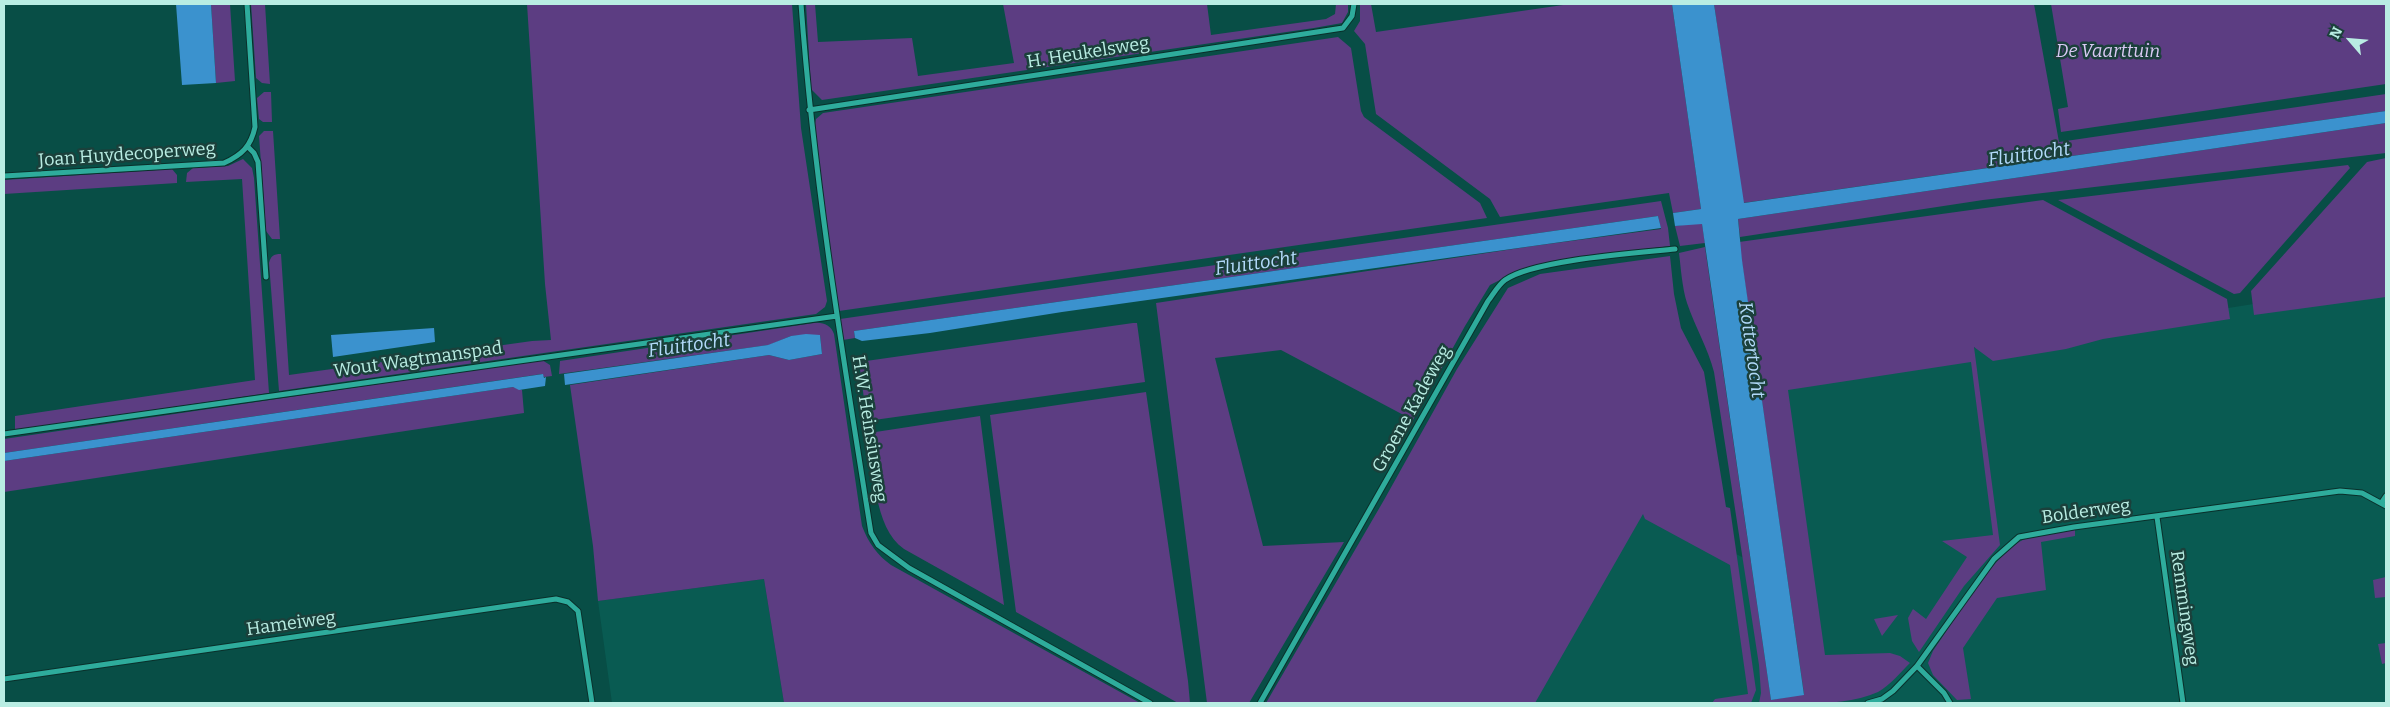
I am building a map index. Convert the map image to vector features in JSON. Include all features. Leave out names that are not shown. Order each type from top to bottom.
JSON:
[{"type":"street","points":[[247,4],[255,127],[248,147],[254,153],[258,162],[266,278]]},
{"type":"street","name":"H.W. Heinsiusweg","points":[[801,4],[809,110],[837,316],[871,533],[878,545],[909,568],[1150,703]]},
{"type":"street","name":"H. Heukelsweg","points":[[809,110],[1343,28],[1352,16],[1354,4]]},
{"type":"street","name":"Joan Huydecoperweg","points":[[4,176],[224,163],[242,154],[248,147]]},
{"type":"street","name":"Groene Kadeweg","points":[[1260,703],[1488,301],[1504,281],[1516,274],[1568,262],[1675,249]]},
{"type":"street","name":"Wout Wagtmanspad","points":[[4,434],[837,316]]},
{"type":"street","name":"Bolderweg","points":[[1868,703],[1882,699],[1894,691],[1918,666],[1994,559],[2020,537],[2074,527],[2340,491],[2362,493],[2384,504],[2386,496]]},
{"type":"street","name":"Remmingweg","points":[[2157,517],[2183,703]]},
{"type":"street","name":"Hameiweg","points":[[4,679],[556,599],[568,602],[578,611],[592,703]]},
{"type":"street","points":[[1918,666],[1944,693],[1950,703]]},
{"type":"shaded area","points":[[2386,283],[2386,703],[1513,703],[1626,499],[1768,570],[1742,385]]},
{"type":"shaded area","points":[[764,579],[784,703],[612,703],[598,601]]},
{"type":"green space","points":[[211,4],[230,4],[235,81],[216,83]]},
{"type":"green space","points":[[251,4],[265,4],[270,84],[262,83],[256,78]]},
{"type":"green space","points":[[527,4],[792,4],[801,128],[827,301],[825,307],[816,314],[279,391],[269,263],[276,254],[281,254],[289,375],[532,341],[551,340],[545,284]]},
{"type":"green space","points":[[806,4],[815,4],[818,42],[912,38],[918,76],[1014,63],[1003,4],[1207,4],[1211,35],[1326,19],[1335,14],[1336,4],[1348,4],[1348,12],[1342,23],[1314,28],[822,100],[811,89]]},
{"type":"green space","points":[[1360,4],[1371,4],[1376,32],[1570,4],[1672,4],[1701,209],[1673,213],[1669,193],[1500,217],[1490,199],[1376,114],[1365,44],[1354,31],[1360,21]]},
{"type":"green space","points":[[1714,4],[2034,4],[2059,142],[2386,94],[2386,111],[1743,203]]},
{"type":"green space","name":"De Vaarttuin","points":[[2051,4],[2386,4],[2386,84],[2061,132],[2058,109],[2068,107]]},
{"type":"green space","points":[[1338,37],[1351,48],[1361,111],[1364,117],[1480,203],[1487,218],[839,311],[813,133],[816,119],[823,113]]},
{"type":"green space","points":[[264,92],[271,92],[272,122],[263,122],[259,119],[257,98]]},
{"type":"green space","points":[[2386,123],[2386,153],[1983,200],[1740,237],[1738,219]]},
{"type":"green space","points":[[264,131],[273,131],[280,239],[272,239],[266,231],[259,136]]},
{"type":"green space","points":[[2386,158],[2386,297],[2254,315],[2251,291],[2367,162]]},
{"type":"green space","points":[[243,159],[252,168],[254,178],[269,393],[15,430],[15,416],[255,380],[242,179],[186,182],[187,173],[193,168],[228,166]]},
{"type":"green space","points":[[2348,165],[2350,168],[2240,293],[2234,294],[2058,200]]},
{"type":"green space","points":[[172,169],[177,175],[177,183],[4,194],[4,180]]},
{"type":"green space","points":[[2043,200],[2227,299],[2230,319],[2103,339],[2066,349],[1993,361],[1974,347],[2000,545],[1964,586],[1919,652],[1912,641],[1908,618],[1913,609],[1926,619],[1967,557],[1942,541],[1993,535],[1971,362],[1788,390],[1825,655],[1890,653],[1900,656],[1910,663],[1895,679],[1882,689],[1865,697],[1820,703],[1759,703],[1761,693],[1759,665],[1714,372],[1687,303],[1679,253],[1705,247],[1771,700],[1804,694],[1739,242]]},
{"type":"green space","points":[[1661,201],[1668,228],[1670,246],[1567,259],[1520,270],[1490,285],[1413,420],[1281,350],[1215,358],[1263,546],[1344,542],[1249,703],[1207,703],[1156,303],[1533,246],[1661,229],[1658,216],[854,331],[855,338],[843,340],[840,319]]},
{"type":"green space","points":[[1702,224],[1705,243],[1680,246],[1675,226]]},
{"type":"green space","points":[[1670,256],[1674,294],[1681,328],[1704,372],[1726,507],[1730,508],[1756,690],[1751,703],[1712,703],[1715,699],[1748,694],[1730,565],[1645,519],[1643,514],[1535,703],[1266,703],[1384,500],[1457,369],[1508,288],[1540,274]]},
{"type":"green space","points":[[814,323],[826,325],[831,328],[834,334],[862,526],[870,543],[877,552],[891,565],[1140,703],[784,703],[764,579],[598,601],[593,546],[570,385],[769,355],[789,360],[822,354],[820,335],[791,336],[769,345],[559,374],[560,361]]},
{"type":"green space","points":[[1137,323],[1145,382],[867,421],[859,362]]},
{"type":"green space","points":[[542,360],[550,365],[552,376],[544,377],[542,374],[4,453],[4,439]]},
{"type":"green space","points":[[513,387],[522,390],[524,413],[4,492],[4,461]]},
{"type":"green space","points":[[1146,392],[1190,703],[1178,703],[1016,612],[990,415]]},
{"type":"green space","points":[[980,416],[1004,605],[904,549],[886,527],[874,480],[869,433]]},
{"type":"green space","points":[[2075,529],[2075,536],[2041,542],[2046,590],[1997,598],[1963,648],[1971,699],[1957,700],[1933,675],[1928,663],[1933,651],[1961,609],[1994,565],[2016,544],[2029,537]]},
{"type":"green space","points":[[2386,577],[2386,597],[2375,598],[2373,580]]},
{"type":"green space","points":[[1898,615],[1882,636],[1874,619]]},
{"type":"green space","points":[[2386,643],[2386,663],[2382,664],[2378,644]]},
{"type":"water","points":[[176,4],[211,4],[216,83],[182,85]]},
{"type":"water","name":"Kottertocht","points":[[1672,4],[1714,4],[1744,203],[2386,111],[2386,123],[1738,219],[1742,260],[1804,695],[1771,700],[1702,224],[1675,226],[1673,213],[1701,209]]},
{"type":"water","points":[[1658,216],[1661,228],[1062,312],[930,333],[862,341],[855,338],[854,331]]},
{"type":"water","points":[[434,328],[435,342],[333,357],[331,335]]},
{"type":"water","points":[[820,335],[822,354],[789,360],[769,355],[565,385],[564,374],[768,345],[791,336]]},
{"type":"water","points":[[543,374],[544,378],[546,377],[545,386],[519,390],[513,387],[4,461],[4,453]]},
{"type":"water label","name":"Fluittocht","points":[[2029,155]]},
{"type":"water label","name":"Fluittocht","points":[[1256,264]]},
{"type":"water label","name":"Fluittocht","points":[[689,346]]}]
